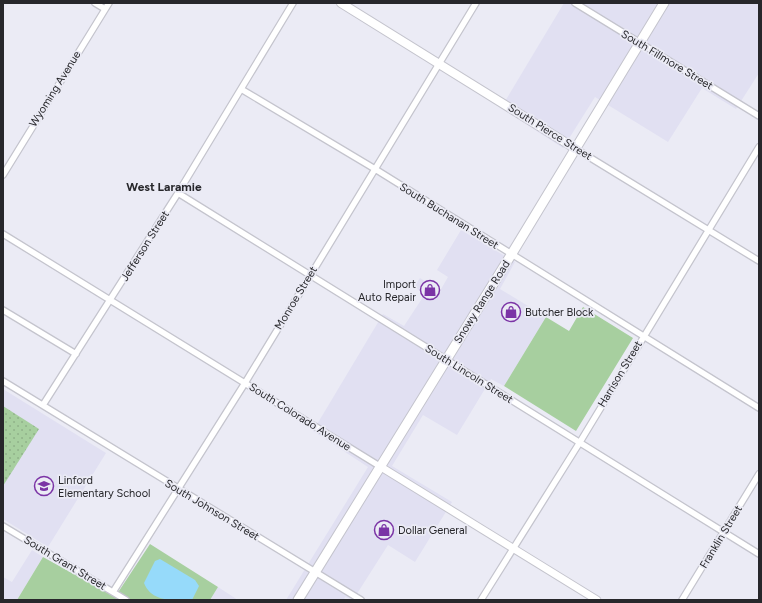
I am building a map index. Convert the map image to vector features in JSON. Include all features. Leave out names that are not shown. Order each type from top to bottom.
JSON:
[{"type":"main road","name":"South Pierce Street","points":[[341,3],[576,149]]},
{"type":"main road","name":"Snowy Range Road","points":[[298,600],[447,360],[664,3]]},
{"type":"street","points":[[95,3],[105,9]]},
{"type":"street","name":"Wyoming Avenue","points":[[3,175],[109,3]]},
{"type":"street","name":"Jefferson Street","points":[[43,405],[178,193],[293,3]]},
{"type":"street","name":"Monroe Street","points":[[113,592],[179,490],[245,383],[476,3]]},
{"type":"street","name":"South Fillmore Street","points":[[575,3],[759,116]]},
{"type":"street","name":"South Buchanan Street","points":[[241,89],[375,169],[759,408]]},
{"type":"street","name":"Harrison Street","points":[[481,600],[580,442],[759,147]]},
{"type":"street","name":"South Pierce Street","points":[[576,149],[759,261]]},
{"type":"street","name":"South Lincoln Street","points":[[178,193],[759,554]]},
{"type":"street","name":"South Colorado Avenue","points":[[3,234],[597,600]]},
{"type":"street","points":[[3,310],[76,354]]},
{"type":"street","name":"South Johnson Street","points":[[3,381],[361,600]]},
{"type":"street","name":"Franklin Street","points":[[682,600],[759,474]]},
{"type":"street","name":"South Grant Street","points":[[3,526],[126,600]]},
{"type":"shaded area","points":[[564,3],[759,3],[759,73],[736,109],[702,88],[668,142],[595,97],[563,148],[501,108]]},
{"type":"shaded area","points":[[461,230],[515,262],[500,289],[546,317],[504,386],[491,379],[457,435],[423,415],[392,466],[452,502],[415,562],[388,545],[353,600],[345,597],[344,600],[286,600],[368,467],[313,431],[383,314],[404,326],[425,294],[414,287],[420,278],[440,291],[448,277],[437,270]]},
{"type":"shaded area","name":"Linford Elementary School","points":[[3,389],[106,453],[48,547],[3,519]]},
{"type":"shaded area","points":[[32,550],[43,557],[17,600],[3,600],[3,577],[12,582]]},
{"type":"shaded area","points":[[218,587],[238,600],[210,600]]},
{"type":"green space","points":[[583,307],[633,338],[576,431],[504,386],[546,317],[569,331]]},
{"type":"green space","points":[[3,406],[39,429],[3,486]]},
{"type":"green space","points":[[150,544],[218,587],[210,600],[17,600],[43,557],[115,597]]},
{"type":"water","points":[[160,559],[195,580],[199,586],[192,600],[164,599],[152,594],[148,589],[144,583],[155,561]]},
{"type":"place","name":"Import Auto Repair","points":[[430,290]]},
{"type":"place","name":"Butcher Block","points":[[511,312]]},
{"type":"place","name":"Linford Elementary School","points":[[44,486]]},
{"type":"place","name":"Dollar General","points":[[384,530]]},
{"type":"district","name":"West Laramie","points":[[164,187]]}]
